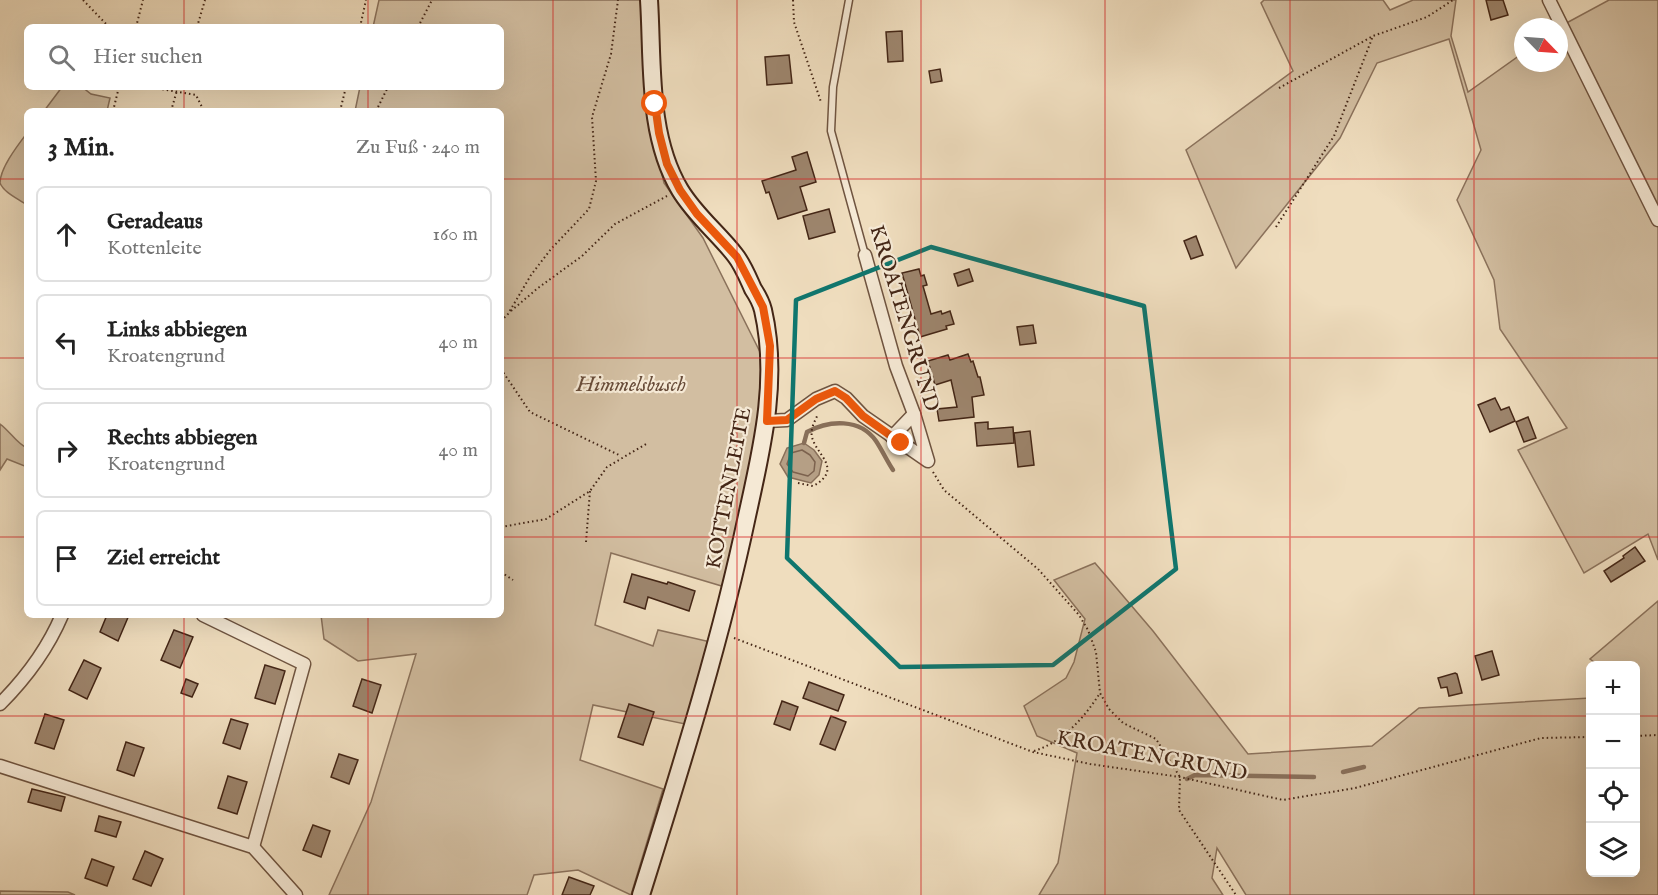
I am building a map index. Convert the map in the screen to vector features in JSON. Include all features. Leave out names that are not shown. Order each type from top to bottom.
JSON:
[{"type":"street","name":"KOTTENLEITE","points":[[641,895],[720,632],[739,553],[767,421],[770,346],[763,307],[737,257],[697,214],[680,190],[667,164],[655,104],[649,0]]},
{"type":"street","points":[[1550,0],[1658,220]]},
{"type":"street","name":"KROATENGRUND","points":[[865,255],[896,366],[928,461]]},
{"type":"street","points":[[767,421],[787,420],[816,399],[835,391],[846,398],[863,416],[928,461]]},
{"type":"street","points":[[892,437],[914,414]]},
{"type":"street","points":[[0,704],[17,687],[54,632],[61,618]]},
{"type":"street","points":[[209,618],[304,664],[253,847]]},
{"type":"street","points":[[0,766],[253,847],[296,895]]},
{"type":"lane","name":"KROATENGRUND","points":[[849,0],[833,87],[831,131],[865,255]]},
{"type":"path","points":[[83,0],[106,24]]},
{"type":"path","points":[[137,24],[143,0]]},
{"type":"path","points":[[198,24],[205,0]]},
{"type":"path","points":[[361,24],[366,0]]},
{"type":"path","points":[[420,24],[432,0]]},
{"type":"path","points":[[508,314],[538,266],[589,209],[596,181],[592,117],[611,54],[618,0]]},
{"type":"path","points":[[793,0],[794,22],[831,131]]},
{"type":"path","points":[[1279,88],[1373,36],[1427,17],[1453,0]]},
{"type":"path","points":[[1276,227],[1334,136],[1373,36]]},
{"type":"path","points":[[114,108],[118,90]]},
{"type":"path","points":[[166,90],[196,95],[202,108]]},
{"type":"path","points":[[341,108],[345,90]]},
{"type":"path","points":[[378,108],[386,90]]},
{"type":"path","points":[[172,108],[177,92]]},
{"type":"path","points":[[504,318],[538,288],[582,256],[615,224],[648,204],[680,190]]},
{"type":"path","points":[[504,373],[530,412],[623,456]]},
{"type":"path","points":[[798,483],[813,486],[823,481],[827,471],[825,459],[812,439],[813,426]]},
{"type":"path","points":[[504,526],[546,519],[590,491],[607,467],[646,444]]},
{"type":"path","points":[[928,461],[936,480],[944,490],[1038,569],[1052,582],[1079,615],[1088,630],[1096,652],[1100,693],[1109,709],[1123,723],[1156,739],[1180,777],[1179,810],[1236,895]]},
{"type":"path","points":[[586,542],[590,491]]},
{"type":"path","points":[[504,574],[513,580]]},
{"type":"path","name":"KROATENGRUND","points":[[720,632],[1032,752],[1090,764],[1180,777],[1283,800],[1355,788],[1541,738],[1586,737]]},
{"type":"path","points":[[1032,752],[1047,747],[1074,726],[1089,710],[1100,693]]},
{"type":"path","points":[[1640,736],[1658,735]]},
{"type":"highlighted area","points":[[931,247],[1144,306],[1176,569],[1053,665],[900,667],[787,558],[796,300]]},
{"type":"green space","name":"Himmelsbusch","points":[[379,0],[645,0],[651,128],[664,183],[703,238],[764,360],[745,526],[725,587],[611,553],[595,625],[653,646],[658,630],[715,643],[685,724],[593,705],[580,760],[663,789],[631,895],[578,870],[534,875],[527,895],[329,895],[371,802],[416,654],[358,661],[324,639],[321,618],[504,618],[504,108],[356,108],[359,90],[504,90],[504,24],[374,24]]},
{"type":"green space","points":[[1264,0],[1383,0],[1390,10],[1413,0],[1456,0],[1451,36],[1468,92],[1514,59],[1514,72],[1568,72],[1568,22],[1609,0],[1658,0],[1658,560],[1648,534],[1584,573],[1518,450],[1567,428],[1500,329],[1494,280],[1457,200],[1481,150],[1449,39],[1377,63],[1340,138],[1236,268],[1186,150],[1293,71],[1261,3]]},
{"type":"green space","points":[[60,90],[86,90],[91,94],[110,98],[108,108],[46,108]]},
{"type":"green space","points":[[24,137],[24,203],[8,193],[0,183],[6,164]]},
{"type":"green space","points":[[0,424],[24,446],[24,466],[7,459],[0,470]]},
{"type":"green space","points":[[1095,563],[1153,631],[1248,754],[1372,746],[1419,708],[1586,698],[1586,877],[1640,877],[1640,661],[1593,661],[1590,659],[1658,601],[1658,895],[1246,895],[1217,848],[1212,878],[1223,895],[1039,895],[1058,863],[1077,753],[1037,736],[1024,706],[1066,678],[1074,662],[1085,619],[1054,580]]},
{"type":"green space","points":[[0,891],[68,892],[75,895],[0,895]]},
{"type":"water","points":[[804,443],[814,450],[822,461],[819,475],[811,483],[788,477],[780,464],[787,448]]},
{"type":"building","points":[[1486,0],[1503,0],[1508,15],[1491,20]]},
{"type":"building","points":[[902,31],[903,61],[888,62],[886,32]]},
{"type":"building","points":[[789,55],[792,83],[767,85],[765,57]]},
{"type":"building","points":[[940,69],[942,81],[931,83],[929,71]]},
{"type":"building","points":[[807,152],[816,182],[800,187],[807,210],[778,219],[769,192],[766,193],[762,181],[796,170],[792,157]]},
{"type":"building","points":[[829,209],[835,232],[809,239],[803,216]]},
{"type":"building","points":[[1196,236],[1203,255],[1191,259],[1184,241]]},
{"type":"building","points":[[919,269],[927,285],[923,286],[931,314],[950,311],[954,324],[946,326],[947,329],[920,337],[902,273]]},
{"type":"building","points":[[969,269],[973,281],[958,286],[954,274]]},
{"type":"building","points":[[1033,325],[1036,343],[1020,345],[1017,327]]},
{"type":"building","points":[[968,354],[980,377],[984,395],[972,397],[974,417],[939,421],[937,409],[957,407],[951,380],[935,385],[928,361],[948,355],[950,360]]},
{"type":"building","points":[[1495,398],[1501,410],[1509,407],[1515,421],[1490,432],[1478,405]]},
{"type":"building","points":[[1528,417],[1536,438],[1524,442],[1516,422]]},
{"type":"building","points":[[988,422],[988,429],[1013,427],[1014,443],[977,446],[975,423]]},
{"type":"building","points":[[1030,431],[1034,465],[1018,467],[1014,433]]},
{"type":"building","points":[[1635,547],[1645,561],[1611,582],[1604,571],[1624,558],[1623,556]]},
{"type":"building","points":[[632,574],[695,591],[689,611],[648,597],[645,609],[624,602]]},
{"type":"building","points":[[106,618],[128,618],[118,641],[100,632]]},
{"type":"building","points":[[174,630],[193,637],[180,668],[161,660]]},
{"type":"building","points":[[1492,651],[1499,675],[1482,680],[1475,656]]},
{"type":"building","points":[[84,660],[101,668],[87,699],[69,690]]},
{"type":"building","points":[[265,665],[285,671],[275,704],[255,698]]},
{"type":"building","points":[[1455,673],[1462,693],[1449,696],[1447,687],[1441,688],[1438,678]]},
{"type":"building","points":[[186,679],[198,684],[192,697],[181,693]]},
{"type":"building","points":[[362,679],[381,685],[372,713],[353,706]]},
{"type":"building","points":[[809,682],[844,695],[838,711],[803,698]]},
{"type":"building","points":[[782,701],[798,707],[790,730],[774,724]]},
{"type":"building","points":[[629,704],[654,712],[643,745],[618,737]]},
{"type":"building","points":[[45,714],[64,720],[54,749],[35,743]]},
{"type":"building","points":[[831,716],[846,722],[835,750],[820,744]]},
{"type":"building","points":[[231,719],[248,724],[240,749],[223,743]]},
{"type":"building","points":[[126,742],[144,748],[134,776],[117,770]]},
{"type":"building","points":[[339,754],[358,760],[349,784],[331,777]]},
{"type":"building","points":[[228,776],[247,782],[237,814],[218,808]]},
{"type":"building","points":[[32,789],[65,797],[61,811],[28,802]]},
{"type":"building","points":[[99,816],[121,822],[116,837],[95,831]]},
{"type":"building","points":[[313,825],[330,831],[321,857],[303,850]]},
{"type":"building","points":[[145,851],[163,859],[151,886],[133,879]]},
{"type":"building","points":[[92,859],[114,867],[107,886],[85,878]]},
{"type":"building","points":[[569,877],[594,886],[590,895],[562,895]]},
{"type":"waterway","points":[[804,443],[807,432],[816,428],[844,423],[853,425],[862,428],[876,441],[893,470]]},
{"type":"waterway","points":[[1343,772],[1364,767]]},
{"type":"waterway","points":[[1187,779],[1195,775],[1314,777]]},
{"type":"route","points":[[655,104],[667,164],[680,190],[697,214],[737,257],[763,307],[770,346],[767,421],[787,420],[816,399],[835,391],[846,398],[863,416],[901,443]]}]
